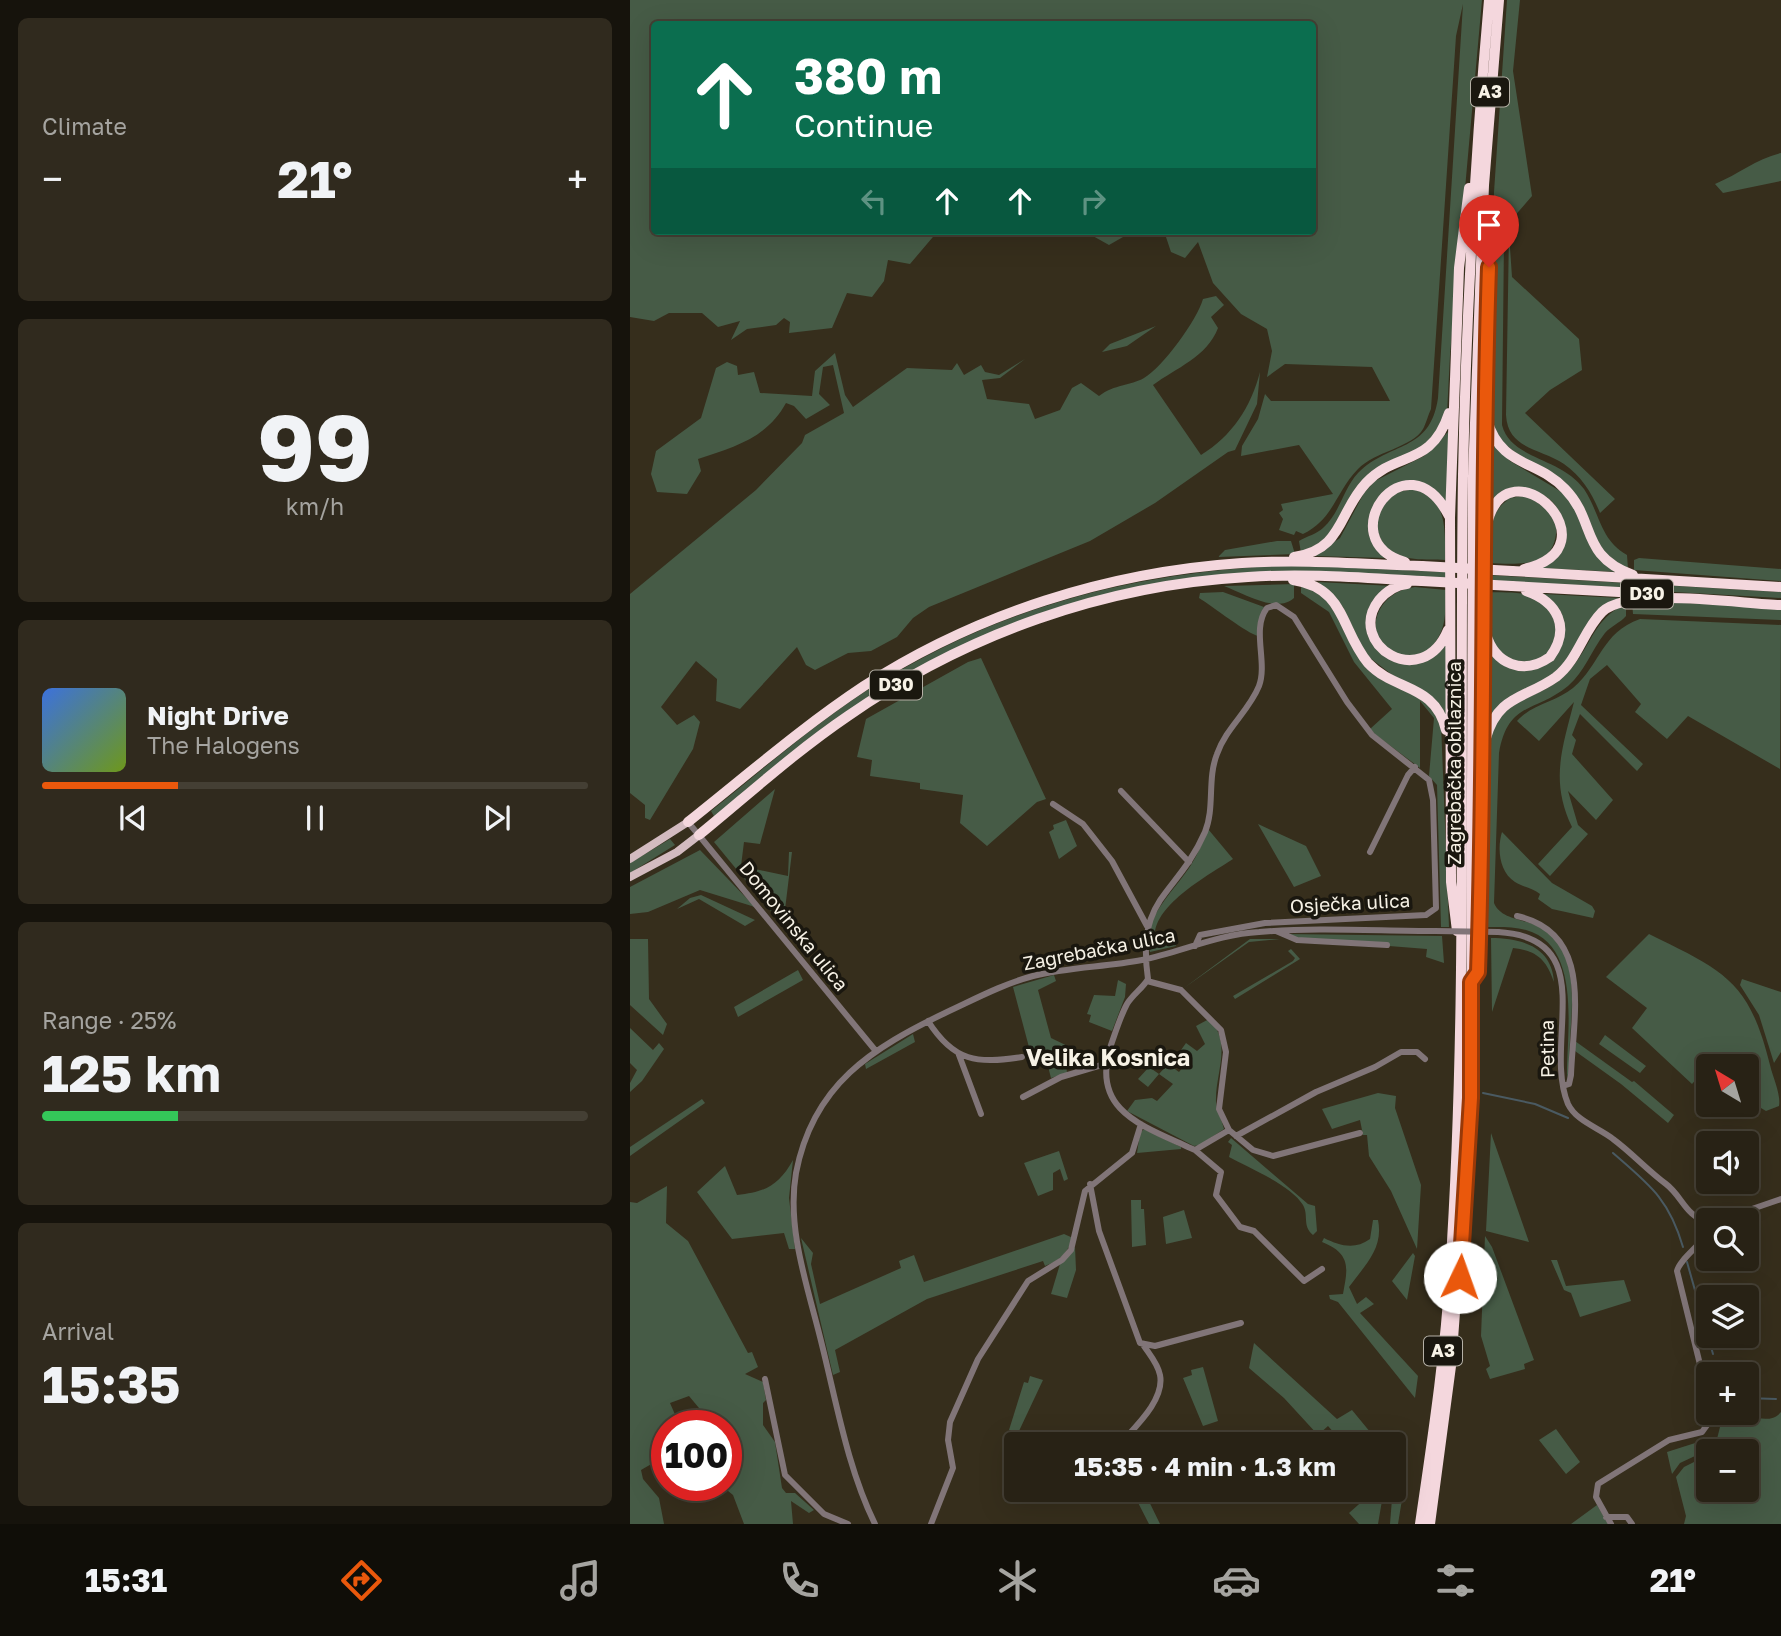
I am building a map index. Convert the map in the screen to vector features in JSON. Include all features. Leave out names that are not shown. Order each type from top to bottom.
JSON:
[{"type":"highway","name":"Zagrebačka obilaznica","points":[[1420,1524],[1450,1276],[1461,961],[1464,463],[1475,165],[1489,0]]},
{"type":"highway","name":"Zagrebačka obilaznica","points":[[1430,1524],[1460,1277],[1471,1098],[1473,476],[1484,185],[1499,0]]},
{"type":"highway","points":[[1461,961],[1457,950],[1451,900],[1450,518],[1462,229],[1470,172],[1475,165]]},
{"type":"highway","points":[[1471,982],[1478,972],[1483,748],[1482,611],[1490,222],[1488,191],[1484,185]]},
{"type":"highway","points":[[1245,563],[1255,559],[1303,556],[1325,546],[1341,527],[1366,483],[1434,443],[1445,425],[1454,397]]},
{"type":"highway","points":[[1485,411],[1490,431],[1502,449],[1564,487],[1573,498],[1600,555],[1619,569],[1640,578]]},
{"type":"highway","points":[[1422,566],[1396,559],[1377,542],[1373,517],[1381,499],[1399,487],[1422,487],[1442,502],[1450,518]]},
{"type":"highway","points":[[1483,551],[1490,513],[1501,499],[1524,492],[1541,496],[1559,516],[1561,535],[1558,546],[1542,562],[1512,571]]},
{"type":"highway","name":"D30","points":[[688,822],[856,692],[966,630],[1055,596],[1112,582],[1179,569],[1305,561],[1781,587]]},
{"type":"highway","points":[[1248,576],[1256,581],[1302,582],[1331,597],[1342,613],[1361,655],[1375,670],[1422,693],[1433,702],[1442,715],[1450,742]]},
{"type":"highway","name":"D30","points":[[699,835],[848,716],[932,664],[1018,624],[1126,593],[1248,576],[1310,576],[1781,603]]},
{"type":"highway","points":[[1422,581],[1401,584],[1380,599],[1371,622],[1376,643],[1395,658],[1420,660],[1435,651],[1449,626]]},
{"type":"highway","points":[[1482,611],[1491,649],[1502,661],[1525,667],[1549,657],[1561,635],[1556,611],[1545,598],[1512,586]]},
{"type":"highway","points":[[1483,748],[1490,725],[1499,711],[1512,699],[1545,684],[1568,666],[1590,627],[1600,614],[1615,604],[1648,598],[1781,603]]},
{"type":"main road","points":[[630,859],[688,822]]},
{"type":"main road","points":[[630,877],[677,852],[699,835]]},
{"type":"street","name":"Osječka ulica","points":[[1189,862],[1208,822],[1211,774],[1218,750],[1259,686],[1262,669],[1261,621],[1271,605],[1285,608],[1294,617],[1347,702],[1372,736],[1429,780],[1433,791],[1434,911],[1426,915],[1239,926],[1200,935],[1195,946]]},
{"type":"street","points":[[1370,852],[1408,775],[1415,767]]},
{"type":"street","points":[[1104,1080],[1105,1064],[1124,1011],[1147,981],[1144,959],[1147,926],[1154,906],[1189,862],[1121,791]]},
{"type":"street","points":[[1053,804],[1083,824],[1112,861],[1147,926]]},
{"type":"street","name":"Domovinska ulica","points":[[688,822],[875,1050]]},
{"type":"street","points":[[1517,916],[1534,921],[1552,933],[1571,963],[1575,986],[1571,1075],[1569,1084],[1563,1086]]},
{"type":"street","points":[[1276,931],[1297,940],[1387,945]]},
{"type":"street","name":"Zagrebačka ulica","points":[[875,1524],[846,1441],[799,1248],[793,1199],[800,1157],[817,1114],[845,1075],[875,1050],[928,1021],[1031,976],[1144,959],[1245,933],[1435,932]]},
{"type":"street","name":"Petina","points":[[1435,932],[1497,932],[1530,937],[1549,950],[1556,961],[1562,986],[1563,1086],[1568,1103],[1576,1114],[1616,1141],[1647,1170],[1673,1189],[1696,1216]]},
{"type":"street","points":[[1147,981],[1178,988],[1221,1030],[1226,1052],[1218,1103],[1229,1130],[1253,1150],[1268,1156],[1360,1133]]},
{"type":"street","points":[[928,1021],[959,1055],[981,1114]]},
{"type":"street","points":[[1236,1136],[1316,1091],[1375,1067],[1401,1052],[1417,1052],[1425,1059]]},
{"type":"street","points":[[959,1055],[980,1061],[1022,1057]]},
{"type":"street","points":[[1023,1097],[1060,1077],[1105,1064]]},
{"type":"street","points":[[1090,1070],[1104,1080],[1122,1111],[1140,1124],[1195,1150],[1221,1172],[1216,1195],[1240,1227],[1254,1231],[1304,1280],[1322,1269]]},
{"type":"street","points":[[932,1524],[953,1468],[948,1430],[985,1346],[1028,1281],[1062,1260],[1071,1250],[1082,1199],[1090,1184],[1132,1153],[1140,1124]]},
{"type":"street","points":[[1195,1150],[1229,1130]]},
{"type":"street","points":[[1090,1184],[1100,1236],[1122,1288],[1135,1335],[1159,1370],[1160,1388],[1148,1410],[1130,1432]]},
{"type":"street","points":[[1755,1208],[1781,1199]]},
{"type":"street","points":[[1696,1249],[1680,1263],[1678,1275],[1699,1362]]},
{"type":"street","points":[[1144,1346],[1155,1346],[1241,1323]]},
{"type":"street","points":[[765,1380],[785,1475],[824,1514],[848,1524]]},
{"type":"street","points":[[1611,1524],[1596,1497],[1598,1484],[1669,1440],[1702,1432],[1707,1425]]},
{"type":"street","points":[[1606,1517],[1627,1517],[1632,1524]]},
{"type":"green space","points":[[630,0],[1482,0],[1447,414],[1433,441],[1377,472],[1332,536],[1301,553],[1299,541],[1318,532],[1329,522],[1358,473],[1370,463],[1418,437],[1434,416],[1438,398],[1463,4],[1456,36],[1431,409],[1418,435],[1358,469],[1322,521],[1303,534],[1296,531],[1294,535],[1279,530],[1283,519],[1279,513],[1283,510],[1281,504],[1333,494],[1299,445],[1241,456],[1242,446],[1258,419],[1265,394],[1271,401],[1390,401],[1372,367],[1285,364],[1267,377],[1272,351],[1267,329],[1241,314],[1213,283],[1198,242],[1185,258],[1171,252],[1165,235],[1316,235],[1316,21],[651,21],[651,235],[935,235],[910,264],[888,260],[884,281],[872,297],[847,293],[832,328],[789,333],[790,322],[784,318],[776,325],[747,329],[731,340],[740,321],[718,327],[702,313],[669,313],[654,321],[630,317]]},
{"type":"green space","points":[[1507,0],[1520,0],[1513,71],[1532,196],[1512,219],[1504,239],[1502,425],[1515,445],[1563,470],[1584,489],[1611,542],[1627,555],[1628,569],[1603,553],[1581,506],[1500,440],[1493,423],[1491,318],[1494,192]]},
{"type":"green space","points":[[1781,153],[1781,181],[1723,193],[1715,184],[1764,159]]},
{"type":"green space","points":[[1509,233],[1512,277],[1579,339],[1582,370],[1550,390],[1525,413],[1615,499],[1600,513],[1590,492],[1576,474],[1564,464],[1519,442],[1508,426]]},
{"type":"green space","points":[[1091,235],[1123,235],[1109,245]]},
{"type":"green space","points":[[1216,296],[1224,305],[1211,317],[1218,328],[1213,338],[1199,354],[1153,385],[1201,455],[1222,439],[1239,420],[1260,372],[1257,404],[1235,450],[1228,452],[1155,503],[1090,541],[929,607],[913,618],[897,637],[871,651],[848,653],[815,670],[806,665],[797,647],[740,709],[716,701],[717,679],[696,661],[661,707],[677,725],[694,715],[700,722],[693,749],[650,820],[645,818],[645,805],[630,793],[630,594],[756,490],[802,443],[805,435],[844,413],[833,365],[823,367],[819,394],[830,405],[806,419],[794,406],[786,403],[769,425],[748,440],[698,459],[701,471],[687,494],[657,492],[651,474],[656,451],[701,418],[716,368],[727,362],[737,366],[738,375],[754,372],[760,393],[812,396],[815,371],[835,353],[845,395],[853,407],[907,368],[952,370],[957,363],[964,375],[981,365],[985,372],[999,375],[1025,359],[1000,378],[982,380],[987,399],[1029,404],[1035,419],[1060,410],[1072,388],[1081,383],[1099,396],[1144,378],[1178,342],[1194,319],[1203,299]]},
{"type":"green space","points":[[1156,326],[1127,346],[1102,352],[1110,344]]},
{"type":"green space","points":[[1449,431],[1447,506],[1438,495],[1416,484],[1393,488],[1374,505],[1369,518],[1387,558],[1314,556],[1340,538],[1364,493],[1375,481],[1424,456]]},
{"type":"green space","points":[[1489,435],[1510,461],[1565,494],[1618,572],[1542,568],[1558,547],[1562,535],[1560,513],[1554,503],[1544,495],[1530,490],[1488,509]]},
{"type":"green space","points":[[1416,489],[1426,494],[1439,509],[1444,528],[1445,560],[1414,559],[1399,555],[1386,547],[1379,534],[1377,518],[1382,504],[1394,494]]},
{"type":"green space","points":[[1528,496],[1556,516],[1553,545],[1547,554],[1539,559],[1516,564],[1488,563],[1491,529],[1498,509],[1515,497]]},
{"type":"green space","points":[[1291,541],[1295,554],[1218,557],[1225,550]]},
{"type":"green space","points":[[1639,558],[1781,569],[1781,581],[1634,570],[1634,560]]},
{"type":"green space","points":[[1293,565],[1446,572],[1446,578],[1195,577],[1122,590],[1030,617],[941,655],[857,705],[715,818],[711,811],[787,749],[866,691],[916,661],[967,636],[1018,615],[1125,585],[1179,575]]},
{"type":"green space","points":[[1488,575],[1781,592],[1781,598],[1516,583],[1488,580]]},
{"type":"green space","points":[[1318,582],[1393,586],[1384,591],[1369,631],[1407,664],[1431,658],[1447,641],[1447,717],[1365,654],[1343,607]]},
{"type":"green space","points":[[1294,584],[1294,598],[1278,604],[1259,601],[1224,586]]},
{"type":"green space","points":[[1301,584],[1331,601],[1361,660],[1431,706],[1441,723],[1449,927],[1441,927],[1437,785],[1429,776],[1434,718],[1420,701],[1420,768],[1370,729],[1392,709],[1354,662],[1329,612],[1301,593]]},
{"type":"green space","points":[[1415,587],[1446,590],[1444,623],[1439,637],[1428,652],[1401,656],[1379,640],[1376,618],[1389,598]]},
{"type":"green space","points":[[1223,592],[1264,607],[1258,636],[1199,598],[1200,593]]},
{"type":"green space","points":[[1488,592],[1526,594],[1541,602],[1549,611],[1554,620],[1556,640],[1545,657],[1531,663],[1507,660],[1489,637]]},
{"type":"green space","points":[[1544,594],[1620,598],[1614,600],[1566,664],[1487,725],[1486,647],[1507,667],[1521,668],[1549,662],[1562,614]]},
{"type":"green space","points":[[1632,602],[1781,608],[1781,620],[1633,614]]},
{"type":"green space","points":[[1626,604],[1626,616],[1605,633],[1574,680],[1556,694],[1524,710],[1509,724],[1499,753],[1494,903],[1502,913],[1534,924],[1553,937],[1568,963],[1572,994],[1567,1079],[1568,994],[1564,972],[1556,954],[1544,939],[1526,930],[1482,927],[1489,745],[1501,716],[1511,707],[1557,682],[1576,663],[1606,617]]},
{"type":"green space","points":[[1640,619],[1781,625],[1780,769],[1688,716],[1667,739],[1635,712],[1641,704],[1607,665],[1590,679],[1581,705],[1643,764],[1637,771],[1580,714],[1572,735],[1576,740],[1572,754],[1613,800],[1596,820],[1568,791],[1578,825],[1588,834],[1550,876],[1538,864],[1572,827],[1561,795],[1560,765],[1574,702],[1539,741],[1517,721],[1523,715],[1573,688],[1617,632]]},
{"type":"green space","points":[[981,658],[1046,799],[1037,802],[987,846],[960,823],[963,795],[920,789],[920,783],[870,776],[872,760],[857,757],[866,719],[968,662]]},
{"type":"green space","points":[[775,789],[760,844],[744,842],[741,866],[788,876],[789,852],[792,852],[783,926],[714,842]]},
{"type":"green space","points":[[1066,820],[1077,846],[1059,859],[1049,832],[1054,829],[1053,825]]},
{"type":"green space","points":[[1258,824],[1306,846],[1321,876],[1294,887]]},
{"type":"green space","points":[[1208,829],[1233,859],[1172,903],[1156,927],[1155,939],[1161,944],[1172,936],[1176,946],[1150,952],[1149,929],[1154,917],[1191,865]]},
{"type":"green space","points":[[1502,832],[1552,883],[1592,906],[1595,911],[1593,918],[1552,909],[1538,899],[1540,894],[1510,878],[1501,859]]},
{"type":"green space","points":[[670,839],[675,845],[630,873],[630,863]]},
{"type":"green space","points":[[700,850],[755,907],[700,890],[648,912],[630,914],[630,887]]},
{"type":"green space","points":[[701,895],[755,920],[745,926],[699,899],[677,909],[690,898]]},
{"type":"green space","points":[[1284,934],[1442,936],[1444,963],[1426,957],[1427,949],[1389,946],[1389,943],[1297,938]]},
{"type":"green space","points":[[1649,934],[1715,969],[1742,996],[1753,1014],[1778,1091],[1779,1106],[1766,1111],[1761,1108],[1759,1054],[1696,1054],[1696,1080],[1692,1084],[1632,1028],[1647,1008],[1606,977]]},
{"type":"green space","points":[[1491,938],[1514,940],[1533,947],[1548,960],[1554,982],[1548,967],[1540,958],[1528,951],[1513,948],[1492,1012]]},
{"type":"green space","points":[[630,939],[648,939],[649,999],[667,1024],[663,1035],[630,1005]]},
{"type":"green space","points":[[1250,939],[1280,939],[1249,942],[1184,988]]},
{"type":"green space","points":[[1291,949],[1300,959],[1235,999],[1233,996],[1293,961],[1295,958],[1288,951]]},
{"type":"green space","points":[[798,970],[803,980],[738,1017],[734,1007]]},
{"type":"green space","points":[[1054,975],[1056,981],[1038,990],[1051,1038],[1078,1051],[1066,1063],[1067,1073],[1051,1078],[1043,1047],[1030,1051],[1013,987]]},
{"type":"green space","points":[[1742,979],[1781,992],[1781,1052],[1774,1063],[1759,1015],[1740,985]]},
{"type":"green space","points":[[1118,980],[1126,984],[1125,997],[1112,1031],[1089,1022],[1091,1015],[1087,1014],[1094,995],[1115,996]]},
{"type":"green space","points":[[1209,1019],[1220,1038],[1221,1059],[1216,1102],[1224,1129],[1194,1146],[1127,1111],[1135,1100],[1152,1098],[1157,1101],[1173,1084],[1159,1074],[1168,1064],[1179,1072],[1183,1067],[1178,1064],[1186,1055],[1181,1050],[1186,1043],[1197,1051],[1205,1044],[1196,1026]]},
{"type":"green space","points":[[630,1028],[653,1050],[659,1043],[664,1049],[642,1081],[630,1092],[630,1083],[637,1070],[630,1063]]},
{"type":"green space","points":[[913,1034],[915,1042],[866,1069],[865,1064]]},
{"type":"green space","points":[[1605,1035],[1646,1066],[1640,1073],[1599,1044]]},
{"type":"green space","points":[[1575,1041],[1634,1081],[1674,1115],[1668,1123],[1575,1051]]},
{"type":"green space","points":[[1149,1067],[1159,1074],[1148,1087],[1138,1079]]},
{"type":"green space","points":[[1378,1093],[1396,1096],[1395,1108],[1421,1185],[1417,1249],[1391,1191],[1369,1156],[1367,1135],[1363,1135],[1360,1120],[1332,1129],[1322,1109]]},
{"type":"green space","points":[[702,1099],[705,1103],[630,1156],[630,1147]]},
{"type":"green space","points":[[1144,1129],[1181,1149],[1137,1153],[1140,1133]]},
{"type":"green space","points":[[1491,1133],[1529,1242],[1486,1231]]},
{"type":"green space","points":[[1231,1138],[1308,1204],[1315,1206],[1317,1231],[1313,1235],[1308,1228],[1303,1205],[1297,1198],[1280,1184],[1229,1157],[1232,1145],[1228,1142]]},
{"type":"green space","points":[[1059,1151],[1068,1179],[1064,1181],[1060,1169],[1053,1173],[1053,1190],[1038,1196],[1024,1163]]},
{"type":"green space","points":[[793,1160],[789,1198],[795,1249],[789,1249],[784,1233],[732,1239],[697,1192],[725,1166],[737,1195],[756,1192],[777,1181]]},
{"type":"green space","points":[[667,1186],[666,1223],[688,1241],[748,1353],[752,1352],[758,1367],[745,1374],[763,1382],[766,1400],[763,1403],[763,1425],[775,1442],[782,1488],[786,1493],[795,1493],[814,1510],[809,1513],[791,1501],[793,1524],[744,1524],[735,1501],[742,1501],[742,1410],[701,1410],[689,1396],[670,1403],[673,1410],[651,1410],[651,1464],[641,1470],[643,1479],[651,1488],[651,1501],[660,1501],[664,1524],[630,1524],[630,1202],[637,1203]]},
{"type":"green space","points":[[1131,1200],[1141,1200],[1141,1209],[1144,1209],[1146,1245],[1132,1247]]},
{"type":"green space","points":[[1184,1210],[1192,1238],[1166,1244],[1163,1217]]},
{"type":"green space","points":[[1373,1220],[1378,1220],[1378,1240],[1366,1264],[1349,1287],[1357,1304],[1366,1297],[1374,1304],[1360,1313],[1418,1376],[1415,1398],[1338,1302],[1330,1299],[1329,1295],[1343,1294],[1346,1264],[1339,1252],[1322,1242],[1324,1238],[1342,1245],[1359,1245],[1370,1239]]},
{"type":"green space","points":[[1064,1234],[1073,1238],[1071,1243],[1066,1252],[1051,1264],[1045,1266],[1043,1261],[927,1299],[835,1350],[840,1372],[833,1375],[801,1238],[813,1253],[811,1264],[820,1304],[901,1268],[899,1261],[914,1255],[924,1282]]},
{"type":"green space","points":[[1485,1236],[1492,1247],[1534,1360],[1524,1364],[1525,1369],[1490,1379],[1486,1369],[1490,1366],[1481,1336]]},
{"type":"green space","points":[[1075,1247],[1076,1270],[1067,1298],[1051,1294],[1060,1264]]},
{"type":"green space","points":[[1413,1253],[1415,1256],[1407,1300],[1392,1281]]},
{"type":"green space","points":[[1551,1260],[1557,1260],[1566,1286],[1624,1280],[1631,1301],[1580,1317],[1571,1293],[1564,1290]]},
{"type":"green space","points":[[1254,1343],[1337,1419],[1352,1410],[1370,1432],[1333,1432],[1328,1426],[1321,1432],[1315,1432],[1284,1398],[1249,1368]]},
{"type":"green space","points":[[1203,1367],[1218,1421],[1203,1426],[1183,1378],[1192,1375],[1191,1370]]},
{"type":"green space","points":[[1030,1376],[1043,1380],[1019,1431],[1009,1430],[1024,1382],[1028,1383]]},
{"type":"green space","points":[[1781,1412],[1781,1524],[1684,1524],[1686,1516],[1676,1477],[1684,1467],[1696,1461],[1696,1502],[1759,1502],[1759,1439],[1717,1439],[1720,1425],[1759,1425],[1759,1419],[1775,1417]]},
{"type":"green space","points":[[1556,1429],[1580,1462],[1566,1474],[1539,1440]]},
{"type":"green space","points":[[1696,1443],[1696,1456],[1680,1463],[1672,1474],[1667,1452]]},
{"type":"green space","points":[[1138,1502],[1149,1502],[1160,1524],[1149,1524]]},
{"type":"green space","points":[[1361,1502],[1382,1502],[1378,1524],[1359,1524],[1349,1513]]},
{"type":"green space","points":[[1392,1502],[1402,1502],[1398,1524],[1390,1524]]},
{"type":"green space","points":[[1597,1505],[1608,1524],[1571,1524]]},
{"type":"waterway","points":[[1483,1093],[1535,1104],[1568,1118]]},
{"type":"waterway","points":[[1613,1153],[1657,1194],[1671,1217],[1683,1247]]},
{"type":"waterway","points":[[1687,1262],[1713,1354]]},
{"type":"waterway","points":[[1759,1398],[1776,1399]]},
{"type":"district","name":"Velika Kosnica","points":[[1108,1058]]},
{"type":"route","points":[[1460,1277],[1471,1098],[1471,982],[1478,972],[1482,878],[1482,571],[1489,267]]}]
